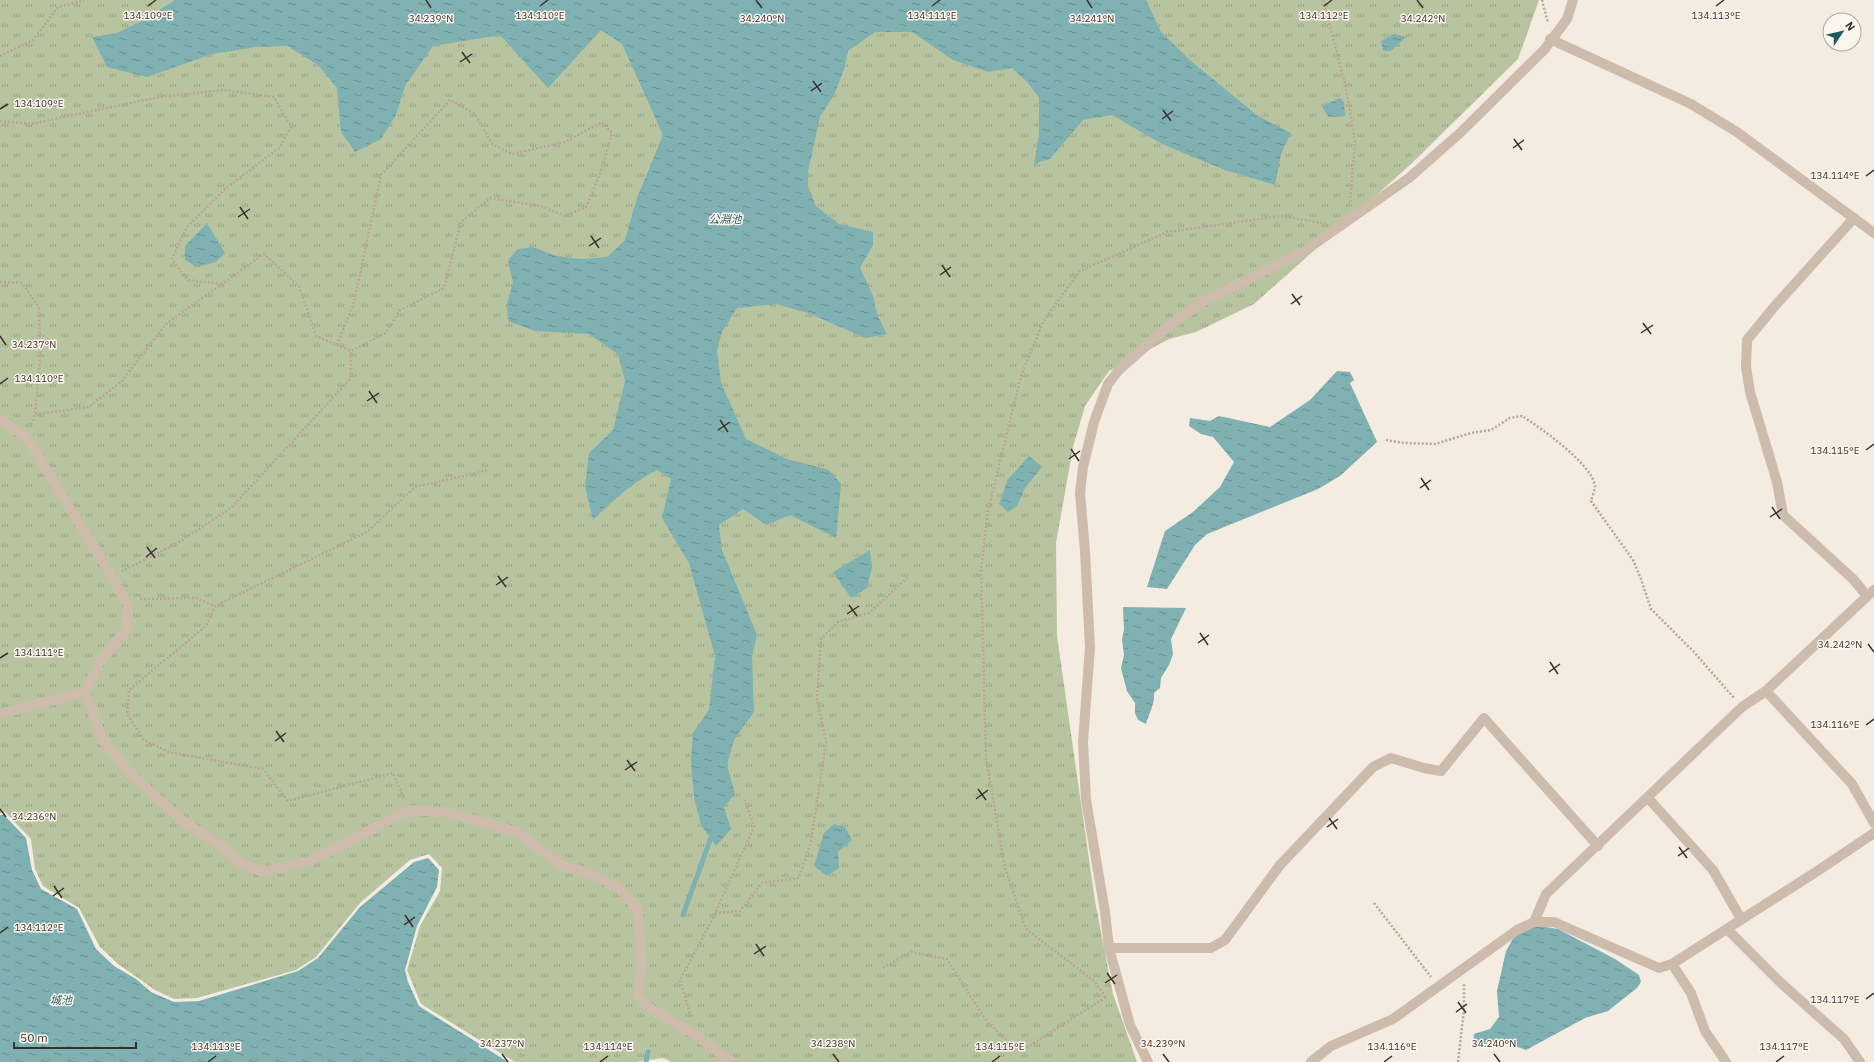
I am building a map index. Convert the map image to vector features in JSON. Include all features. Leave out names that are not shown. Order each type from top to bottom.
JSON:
[{"type":"street","points":[[1148,1062],[1130,1025],[1109,948],[1105,912],[1086,800],[1083,742],[1090,647],[1086,551],[1080,493],[1083,468],[1094,422],[1108,384],[1119,370],[1164,330],[1202,302],[1303,252],[1409,178],[1460,133],[1544,50],[1550,39],[1567,19],[1573,0]]},
{"type":"street","points":[[1550,39],[1691,104],[1737,132],[1874,233]]},
{"type":"street","points":[[1534,922],[1546,894],[1742,707],[1766,691],[1871,593],[1853,579],[1783,515],[1777,482],[1750,392],[1746,367],[1747,340],[1778,301],[1854,218]]},
{"type":"street","points":[[0,419],[27,438],[112,576],[128,605],[126,630],[99,663],[84,692],[0,714]]},
{"type":"street","points":[[1766,691],[1852,784],[1874,823]]},
{"type":"street","points":[[84,692],[102,739],[131,774],[185,823],[222,846],[241,863],[262,872],[312,860],[409,810],[447,812],[517,832],[560,866],[589,873],[619,888],[638,910],[642,964],[638,995],[648,1007],[694,1034],[732,1062]]},
{"type":"street","points":[[1109,948],[1210,948],[1225,940],[1280,865],[1373,767],[1391,758],[1424,768],[1441,771],[1484,718],[1598,846]]},
{"type":"street","points":[[1648,798],[1713,870],[1741,919]]},
{"type":"street","points":[[1311,1062],[1331,1046],[1393,1019],[1517,930],[1534,922],[1554,922],[1659,968],[1672,964],[1874,833]]},
{"type":"street","points":[[1727,929],[1782,984],[1844,1039],[1860,1062]]},
{"type":"street","points":[[1672,964],[1691,993],[1705,1031],[1726,1062]]},
{"type":"path","points":[[0,56],[33,40],[58,7],[84,0]]},
{"type":"path","points":[[1323,0],[1345,84],[1355,141],[1349,220]]},
{"type":"path","points":[[1542,0],[1546,9],[1550,39]]},
{"type":"path","points":[[0,121],[31,124],[159,97],[223,90],[274,97],[291,128],[279,148],[225,189],[187,227],[172,259],[187,280],[222,284]]},
{"type":"path","points":[[336,344],[354,302],[381,175],[450,100],[475,114],[492,144],[512,154],[565,142],[602,122],[612,133],[600,174],[586,207],[565,216],[541,206],[490,198],[461,222],[444,288],[400,310],[386,333],[351,351]]},
{"type":"path","points":[[1106,997],[1094,981],[1026,929],[1005,868],[986,758],[981,570],[988,511],[1021,376],[1043,322],[1080,271],[1167,232],[1281,216],[1340,226]]},
{"type":"path","points":[[35,414],[89,407],[122,381],[166,324],[264,254],[299,286],[316,336],[351,351]]},
{"type":"path","points":[[0,282],[22,283],[39,307],[40,358],[35,414],[27,438]]},
{"type":"path","points":[[112,576],[176,544],[231,508],[351,378],[351,351]]},
{"type":"path","points":[[1386,440],[1404,443],[1435,444],[1471,433],[1491,430],[1510,418],[1522,416],[1534,423],[1578,459],[1590,472],[1595,487],[1591,501],[1632,560],[1652,609],[1693,650],[1742,707]]},
{"type":"path","points":[[409,810],[393,773],[288,801],[263,770],[169,752],[144,740],[127,714],[129,690],[207,625],[215,606],[368,532],[414,487],[489,470]]},
{"type":"path","points":[[715,914],[740,911],[762,883],[800,878],[811,841],[826,742],[817,699],[821,639],[838,622],[869,613],[907,578]]},
{"type":"path","points":[[124,599],[196,598],[215,606]]},
{"type":"path","points":[[694,1034],[690,1011],[680,980],[715,914],[754,827],[745,800]]},
{"type":"path","points":[[1374,903],[1439,986]]},
{"type":"path","points":[[884,968],[911,952],[948,959],[987,1022],[1009,1042],[1026,1048],[1120,988]]},
{"type":"path","points":[[1458,1062],[1465,989],[1462,970]]},
{"type":"green space","points":[[0,0],[1539,0],[1518,59],[1410,165],[1254,304],[1196,332],[1169,339],[1109,371],[1085,406],[1073,447],[1056,543],[1057,636],[1095,901],[1113,994],[1137,1062],[672,1062],[663,1058],[636,1062],[515,1062],[421,1004],[407,970],[420,926],[440,891],[442,868],[429,854],[410,860],[360,903],[316,957],[296,970],[197,998],[174,999],[155,990],[118,964],[100,947],[79,908],[43,886],[35,869],[31,839],[5,812],[0,813]]},
{"type":"water","name":"公淵池","points":[[175,0],[1146,0],[1161,32],[1191,61],[1258,116],[1291,133],[1281,154],[1275,185],[1225,170],[1162,144],[1112,115],[1083,120],[1050,159],[1034,164],[1039,135],[1039,98],[1028,83],[1012,68],[988,72],[953,60],[912,32],[875,32],[848,51],[845,67],[834,95],[820,117],[808,171],[808,186],[816,206],[839,224],[873,232],[873,245],[860,268],[873,296],[877,314],[887,334],[865,338],[808,313],[776,304],[737,308],[722,332],[717,350],[721,383],[746,439],[787,459],[829,470],[841,484],[836,538],[790,515],[766,525],[743,509],[719,525],[722,550],[757,635],[752,657],[754,712],[734,740],[727,765],[735,794],[724,807],[731,829],[716,846],[701,825],[694,797],[691,761],[693,733],[709,710],[715,656],[689,563],[662,518],[671,479],[657,470],[639,480],[623,492],[593,520],[585,486],[589,453],[613,430],[625,381],[618,354],[589,334],[535,331],[508,321],[507,304],[513,283],[508,260],[518,249],[532,247],[557,256],[581,259],[607,257],[625,240],[637,198],[663,135],[622,44],[601,30],[548,88],[500,35],[433,46],[405,86],[396,115],[381,139],[355,152],[341,132],[337,88],[318,65],[287,46],[256,47],[212,54],[147,77],[107,67],[92,37],[117,33],[145,19]]},
{"type":"water","points":[[1394,34],[1406,37],[1391,51],[1383,51],[1381,41]]},
{"type":"water","points":[[1340,98],[1344,102],[1345,116],[1328,117],[1322,106]]},
{"type":"water","points":[[207,223],[225,253],[216,262],[197,267],[185,260],[185,246]]},
{"type":"water","points":[[1337,371],[1350,372],[1354,380],[1350,383],[1377,442],[1340,476],[1318,489],[1207,534],[1195,545],[1167,589],[1147,587],[1165,531],[1193,512],[1220,487],[1234,462],[1213,437],[1201,434],[1189,426],[1190,418],[1210,421],[1219,416],[1270,427],[1310,400]]},
{"type":"water","points":[[1029,456],[1042,467],[1025,488],[1017,506],[1008,512],[999,504],[1008,479]]},
{"type":"water","points":[[870,550],[872,568],[867,588],[851,598],[833,572]]},
{"type":"water","points":[[1123,607],[1186,608],[1171,639],[1173,654],[1169,665],[1161,678],[1160,688],[1154,693],[1153,705],[1146,724],[1138,720],[1135,713],[1135,703],[1127,691],[1121,668],[1124,655],[1122,639],[1124,630]]},
{"type":"water","name":"城池","points":[[0,815],[4,815],[26,838],[32,870],[41,889],[77,909],[96,949],[114,966],[136,979],[151,992],[174,1002],[199,1001],[298,971],[318,958],[360,907],[414,862],[428,858],[439,870],[437,887],[417,926],[405,970],[408,982],[419,1006],[508,1062],[0,1062]]},
{"type":"water","points":[[834,824],[845,827],[852,840],[838,852],[839,868],[827,876],[814,866],[824,833]]},
{"type":"water","points":[[1539,926],[1558,929],[1615,959],[1639,975],[1641,982],[1637,988],[1608,1011],[1585,1018],[1526,1050],[1498,1040],[1490,1044],[1473,1044],[1474,1034],[1490,1029],[1499,1017],[1497,991],[1506,951],[1514,937],[1529,928]]},
{"type":"waterway","points":[[683,915],[713,832]]},
{"type":"waterway","points":[[646,1062],[648,1052]]}]
